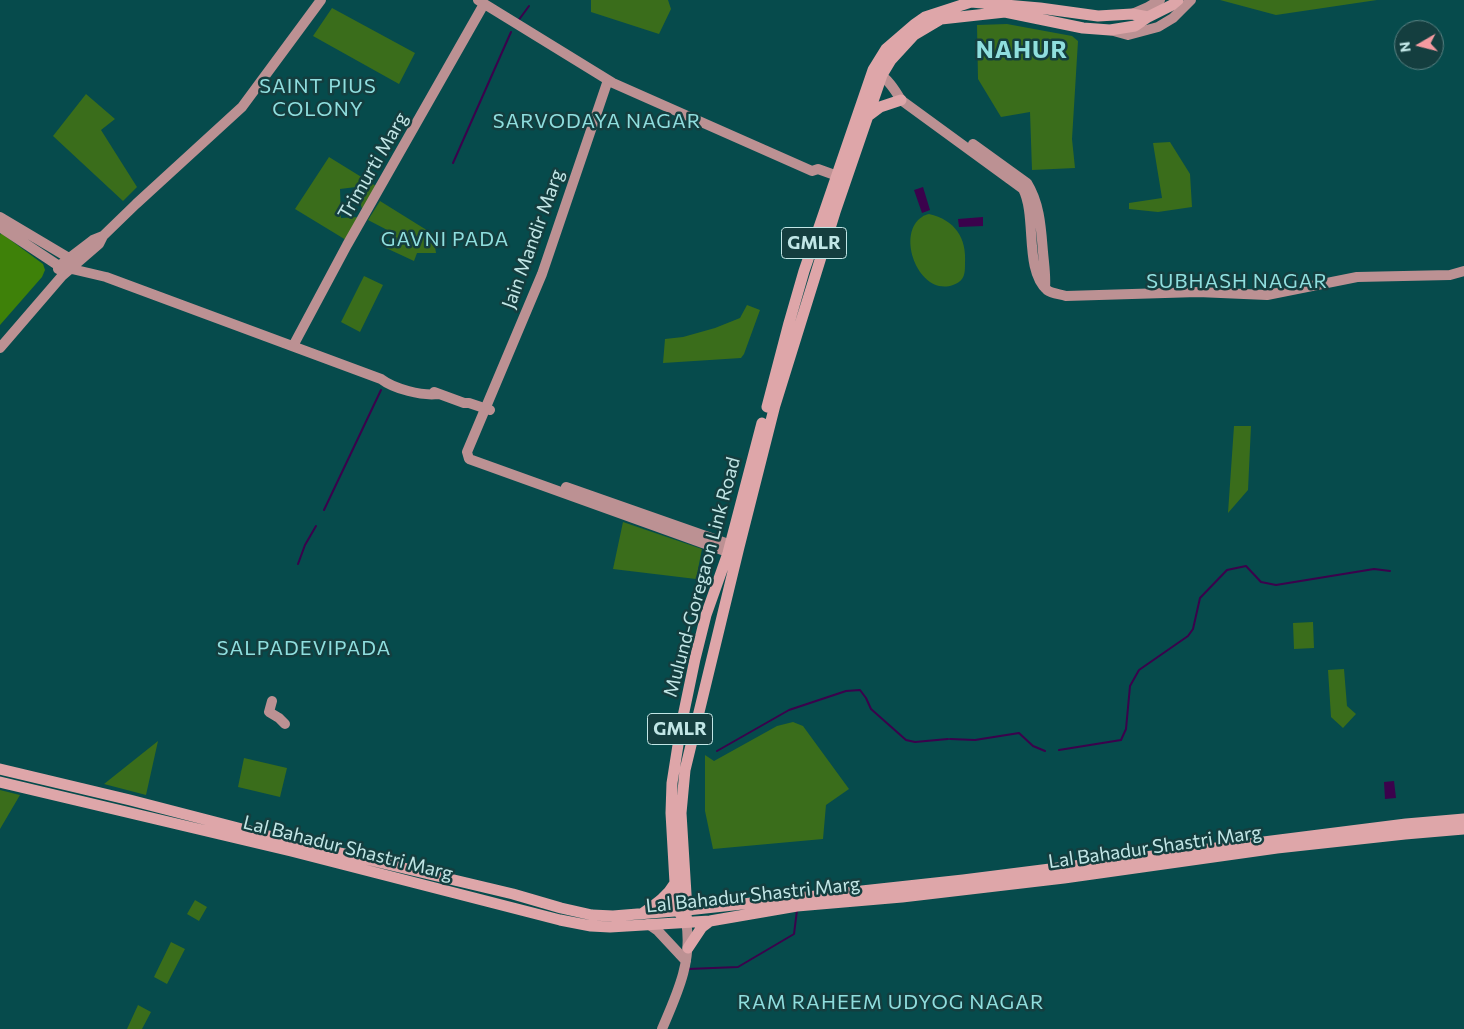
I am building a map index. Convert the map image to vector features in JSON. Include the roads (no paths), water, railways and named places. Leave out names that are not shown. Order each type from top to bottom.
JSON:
[{"type":"main road","points":[[1148,17],[1172,6],[1178,0]]},
{"type":"main road","name":"GMLR","points":[[840,181],[886,49],[925,17],[971,2],[1021,6],[1098,16],[1132,14],[1148,17]]},
{"type":"main road","name":"GMLR","points":[[840,181],[868,116],[878,72],[914,34],[941,19],[1004,12],[1082,28],[1110,30],[1135,26],[1148,17]]},
{"type":"main road","points":[[868,116],[899,97]]},
{"type":"main road","name":"Mulund-Goregaon Link Road","points":[[684,914],[675,883],[685,770],[733,550],[769,414],[810,291],[840,181]]},
{"type":"main road","name":"Mulund-Goregaon Link Road","points":[[684,914],[678,848],[670,814],[672,783],[681,726],[706,615],[733,550]]},
{"type":"main road","name":"Lal Bahadur Shastri Marg","points":[[0,769],[513,894],[548,911],[613,916],[684,914],[1406,824],[1464,819]]},
{"type":"main road","name":"Lal Bahadur Shastri Marg","points":[[0,782],[548,911],[591,926],[610,927],[648,924],[684,914],[710,921],[798,906],[902,897],[1038,881],[1277,848],[1464,829]]},
{"type":"main road","points":[[641,914],[669,893],[675,883]]},
{"type":"main road","points":[[688,948],[702,927],[710,921]]},
{"type":"street","points":[[0,348],[73,263],[99,244],[103,236],[136,204],[242,106],[321,0]]},
{"type":"street","points":[[1132,14],[1160,0]]},
{"type":"street","points":[[1110,30],[1128,35],[1158,27],[1173,18],[1191,0]]},
{"type":"street","points":[[481,2],[610,81],[812,171],[816,175],[840,181]]},
{"type":"street","name":"Trimurti Marg","points":[[293,346],[481,2]]},
{"type":"street","points":[[878,72],[899,97],[944,126],[1020,184],[1027,183],[1037,206],[1046,277],[1045,288],[1049,292],[1066,296],[1198,292],[1267,296],[1358,277],[1450,275],[1464,271]]},
{"type":"street","name":"Jain Mandir Marg","points":[[610,81],[540,284],[475,438],[475,452],[478,456],[518,474],[733,550]]},
{"type":"street","points":[[0,217],[45,250],[59,266]]},
{"type":"street","points":[[0,227],[23,242],[73,263],[90,267],[106,277],[381,379],[390,379],[408,387],[430,390],[464,403],[466,408],[486,413]]},
{"type":"street","points":[[59,266],[73,263]]},
{"type":"street","points":[[0,338],[57,271],[59,266]]},
{"type":"street","points":[[272,701],[269,712],[285,724]]},
{"type":"street","points":[[662,1029],[679,990],[685,969],[688,933],[684,914]]},
{"type":"street","points":[[648,924],[658,931],[686,961]]},
{"type":"waterway","points":[[518,21],[529,6]]},
{"type":"waterway","points":[[453,163],[511,32]]},
{"type":"waterway","points":[[324,510],[381,390]]},
{"type":"waterway","points":[[298,564],[305,545],[316,526]]},
{"type":"waterway","points":[[1059,750],[1121,740],[1126,729],[1130,686],[1139,670],[1188,636],[1193,629],[1200,598],[1227,570],[1246,566],[1261,582],[1276,585],[1374,569],[1390,571]]},
{"type":"waterway","points":[[717,751],[789,710],[846,691],[860,690],[871,709],[906,740],[915,742],[948,739]]},
{"type":"waterway","points":[[950,739],[975,740],[1019,733],[1033,746],[1045,751]]},
{"type":"waterway","points":[[688,969],[738,967],[794,934],[797,910]]},
{"type":"district","name":"NAHUR","points":[[1022,50]]},
{"type":"district","name":"SAINT PIUS COLONY","points":[[318,98]]},
{"type":"district","name":"SARVODAYA NAGAR","points":[[597,121]]},
{"type":"district","name":"GAVNI PADA","points":[[445,239]]},
{"type":"district","name":"SUBHASH NAGAR","points":[[1237,281]]},
{"type":"district","name":"SALPADEVIPADA","points":[[304,648]]},
{"type":"district","name":"RAM RAHEEM UDYOG NAGAR","points":[[891,1002]]}]
